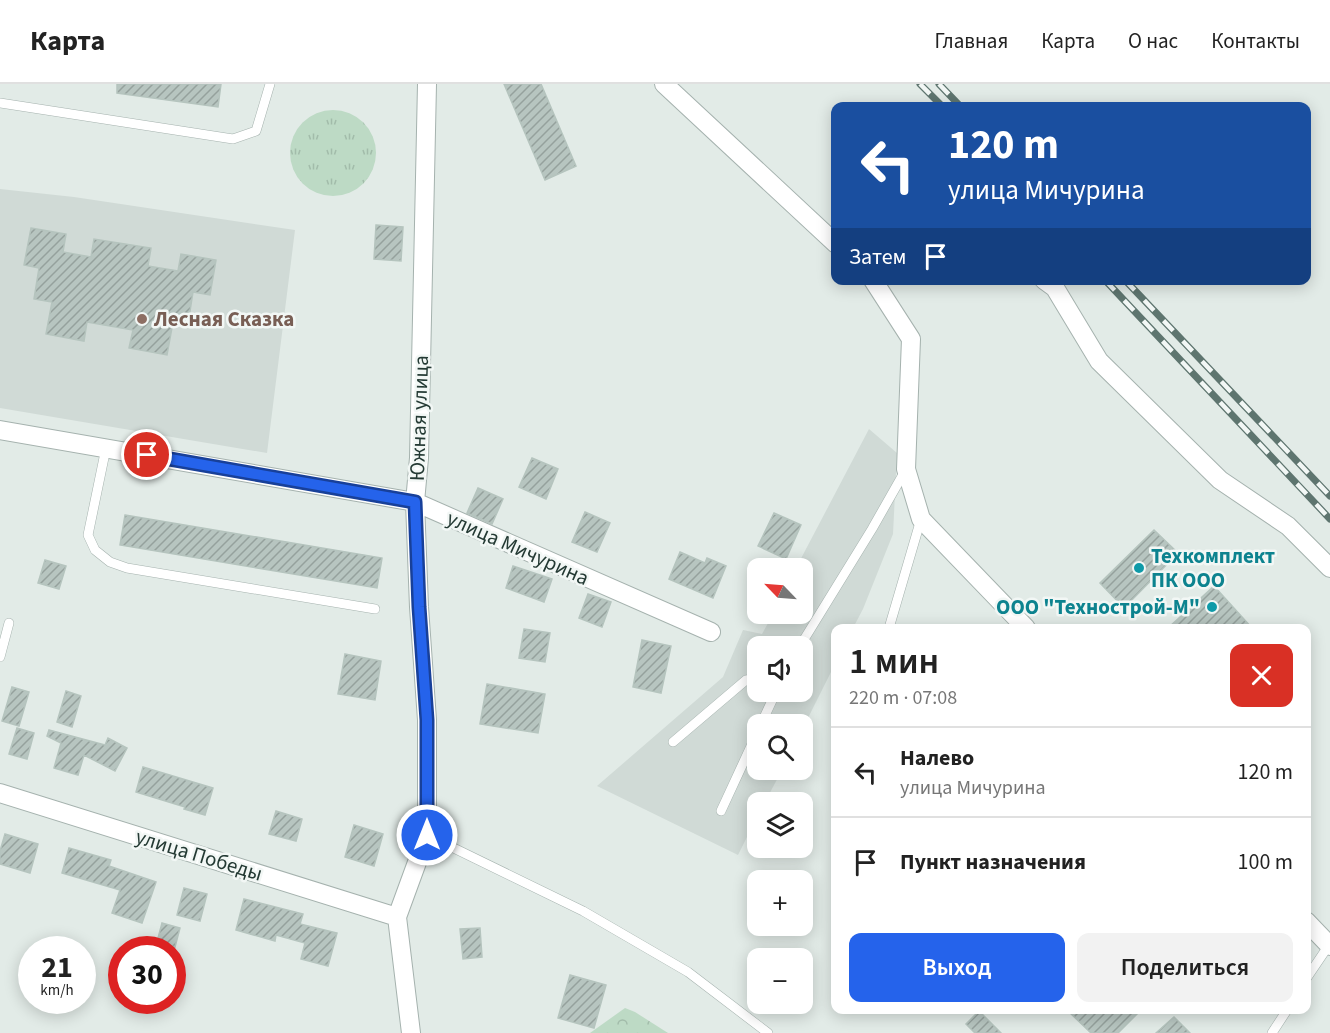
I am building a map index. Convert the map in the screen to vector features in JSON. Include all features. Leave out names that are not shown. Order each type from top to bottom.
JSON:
[{"type":"street","name":"Южная улица","points":[[411,1033],[397,917],[427,835],[427,720],[415,502],[419,458],[426,84]]},
{"type":"street","points":[[664,84],[831,239]]},
{"type":"street","points":[[876,285],[911,339],[906,469],[921,519],[1022,624]]},
{"type":"street","points":[[1051,285],[1055,288],[1099,361],[1220,480],[1288,526],[1330,568]]},
{"type":"street","name":"улица Мичурина","points":[[0,430],[415,502],[711,632]]},
{"type":"street","name":"улица Победы","points":[[0,793],[397,917]]},
{"type":"street","points":[[1311,926],[1329,945]]},
{"type":"lane","points":[[0,104],[233,139],[256,131],[270,84]]},
{"type":"lane","points":[[106,448],[88,535],[95,550],[110,562],[127,568],[375,609]]},
{"type":"lane","points":[[806,636],[873,529],[906,469]]},
{"type":"lane","points":[[891,624],[921,519]]},
{"type":"lane","points":[[0,657],[9,623]]},
{"type":"lane","points":[[673,742],[747,680]]},
{"type":"lane","points":[[721,812],[747,755]]},
{"type":"lane","points":[[427,835],[612,927],[688,972],[768,1033]]},
{"type":"lane","points":[[1311,972],[1329,945]]},
{"type":"lane","points":[[1272,1033],[1284,1014]]},
{"type":"shaded area","name":"Лесная Сказка","points":[[0,189],[74,197],[295,230],[267,453],[0,408]]},
{"type":"shaded area","points":[[869,429],[897,453],[893,534],[855,624],[831,624],[831,672],[810,714],[747,714],[747,780],[777,780],[770,792],[747,792],[747,837],[738,855],[597,786],[723,677],[743,630],[762,634],[768,624],[813,624],[813,558],[801,558]]},
{"type":"green space","points":[[333,110],[349,114],[363,123],[372,137],[376,153],[372,169],[363,183],[349,192],[333,196],[317,192],[303,183],[294,169],[290,153],[294,137],[303,123],[317,114]]},
{"type":"green space","points":[[625,1008],[635,1012],[668,1033],[590,1033]]},
{"type":"building","points":[[117,84],[221,84],[218,107],[117,93]]},
{"type":"building","points":[[504,84],[541,84],[576,166],[545,180]]},
{"type":"building","points":[[376,225],[403,227],[401,261],[374,259]]},
{"type":"building","points":[[31,228],[66,234],[63,252],[91,257],[94,239],[151,248],[148,266],[178,271],[181,254],[216,260],[210,295],[193,292],[188,324],[173,322],[167,355],[129,348],[133,330],[87,322],[84,341],[46,334],[52,302],[34,299],[39,268],[24,265]]},
{"type":"building","points":[[532,458],[558,469],[546,499],[519,487]]},
{"type":"building","points":[[478,488],[503,499],[492,524],[467,513]]},
{"type":"building","points":[[585,512],[610,523],[597,552],[572,542]]},
{"type":"building","points":[[774,513],[801,525],[786,558],[758,546]]},
{"type":"building","points":[[125,515],[382,558],[377,588],[120,545]]},
{"type":"building","name":"Техкомплект ПК ООО","points":[[1154,530],[1178,553],[1124,608],[1100,583]]},
{"type":"building","points":[[680,552],[705,563],[707,558],[726,566],[713,598],[669,579]]},
{"type":"building","points":[[45,560],[66,566],[59,589],[38,583]]},
{"type":"building","points":[[513,566],[552,579],[544,602],[506,588]]},
{"type":"building","name":"ООО \"Технострой-М\"","points":[[1214,586],[1248,624],[1172,624]]},
{"type":"building","points":[[588,594],[611,602],[602,627],[579,618]]},
{"type":"building","points":[[524,629],[550,633],[545,662],[519,658]]},
{"type":"building","points":[[642,640],[671,646],[661,693],[633,687]]},
{"type":"building","points":[[345,654],[381,661],[375,700],[338,694]]},
{"type":"building","points":[[487,684],[545,694],[538,733],[480,724]]},
{"type":"building","points":[[12,687],[29,692],[19,726],[2,721]]},
{"type":"building","points":[[66,691],[81,696],[72,727],[57,722]]},
{"type":"building","points":[[17,728],[34,733],[27,759],[9,754]]},
{"type":"building","points":[[49,730],[105,745],[108,738],[127,748],[115,771],[84,755],[78,775],[54,768],[61,743],[47,736]]},
{"type":"building","points":[[143,767],[213,788],[205,815],[136,792]]},
{"type":"building","points":[[276,811],[302,819],[296,841],[269,834]]},
{"type":"building","points":[[354,825],[383,834],[374,866],[345,857]]},
{"type":"building","points":[[5,834],[38,844],[30,873],[0,864],[0,851]]},
{"type":"building","points":[[69,848],[111,860],[109,866],[156,882],[142,923],[112,913],[120,890],[62,873]]},
{"type":"building","points":[[184,888],[207,894],[200,921],[177,915]]},
{"type":"building","points":[[244,899],[303,914],[300,924],[337,933],[328,966],[301,959],[305,943],[276,935],[275,941],[236,930]]},
{"type":"building","points":[[162,923],[180,928],[178,936],[159,936]]},
{"type":"building","points":[[480,928],[482,957],[463,959],[460,929]]},
{"type":"building","points":[[570,975],[606,985],[594,1028],[558,1018]]},
{"type":"building","points":[[976,1014],[982,1014],[1001,1033],[975,1033],[966,1024]]},
{"type":"building","points":[[1071,1014],[1137,1014],[1118,1033],[1091,1033]]},
{"type":"building","points":[[1174,1017],[1190,1033],[1156,1033]]},
{"type":"railway","points":[[920,84],[938,102]]},
{"type":"railway","points":[[939,84],[956,102]]},
{"type":"railway","points":[[1110,285],[1330,519]]},
{"type":"railway","points":[[1130,285],[1330,496]]},
{"type":"place","name":"Лесная Сказка","points":[[142,319]]},
{"type":"place","name":"Техкомплект ПК ООО","points":[[1139,568]]},
{"type":"place","name":"ООО \"Технострой-М\"","points":[[1212,607]]},
{"type":"route","points":[[147,455],[415,502],[427,720],[427,835]]}]
